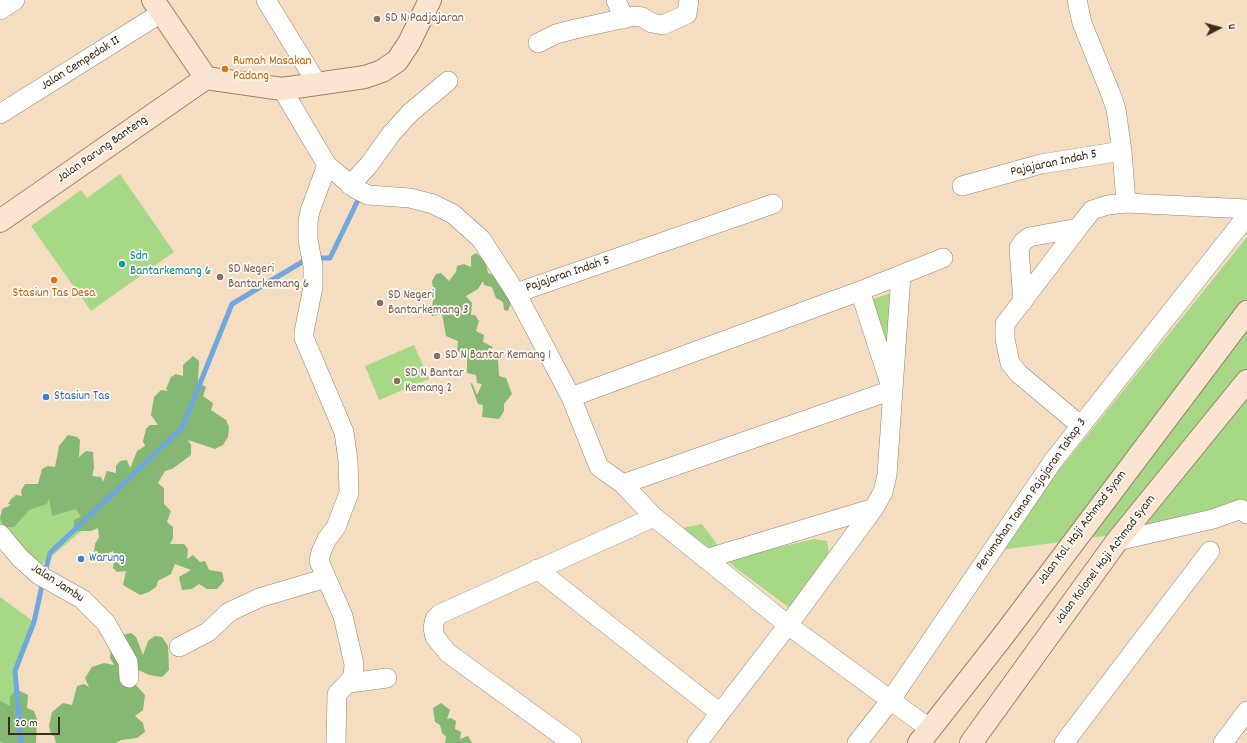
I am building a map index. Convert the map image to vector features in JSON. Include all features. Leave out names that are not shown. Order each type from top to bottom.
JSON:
[{"type":"main road","points":[[157,7],[206,78],[282,89],[365,77],[382,71],[397,61],[409,43],[430,0]]},
{"type":"main road","name":"Jalan Parung Banteng","points":[[0,221],[206,78]]},
{"type":"main road","name":"Jalan Kol. Haji Achmad Syam","points":[[924,736],[1247,312]]},
{"type":"main road","name":"Jalan Kolonel Haji Achmad Syam","points":[[971,743],[1117,541],[1247,381]]},
{"type":"street","points":[[0,10],[15,0]]},
{"type":"street","points":[[266,0],[318,85]]},
{"type":"street","points":[[616,0],[624,19]]},
{"type":"street","points":[[538,43],[556,34],[635,16],[642,17],[652,23],[668,23],[687,14],[689,0]]},
{"type":"street","points":[[1077,0],[1082,23],[1114,104],[1122,151],[1126,203]]},
{"type":"street","name":"Jalan Cempedak II","points":[[0,114],[157,7]]},
{"type":"street","points":[[282,89],[327,165],[358,190],[368,166],[391,134],[410,113],[448,81]]},
{"type":"street","name":"Pajajaran Indah 5","points":[[962,186],[1041,164],[1122,151]]},
{"type":"street","points":[[327,165],[310,211],[308,240],[312,261],[313,287],[305,324],[304,338],[344,432],[346,446],[349,492],[336,527],[320,552],[320,561],[343,616],[352,652],[354,672],[350,683]]},
{"type":"street","name":"Pajajaran Indah 5","points":[[358,190],[410,198],[433,204],[453,214],[481,239],[516,293],[773,204]]},
{"type":"street","points":[[1080,425],[1018,374],[1010,364],[1006,351],[1005,324],[1078,228],[1092,210],[1108,205],[1126,203],[1247,209]]},
{"type":"street","name":"Perumahan Taman Pajajaran Tahap 3","points":[[857,743],[890,701],[1053,461],[1247,216]]},
{"type":"street","points":[[1023,302],[1019,248],[1023,242],[1030,238],[1078,228]]},
{"type":"street","points":[[571,397],[860,291],[943,258]]},
{"type":"street","points":[[697,743],[788,625],[874,508],[883,492],[887,474],[900,275]]},
{"type":"street","points":[[860,291],[892,390]]},
{"type":"street","points":[[516,293],[571,397],[599,467],[623,484],[654,518],[788,625],[890,701],[924,736]]},
{"type":"street","points":[[623,484],[892,390]]},
{"type":"street","points":[[705,559],[874,508]]},
{"type":"street","points":[[1117,541],[1213,519],[1241,509],[1247,514]]},
{"type":"street","points":[[572,743],[448,652],[435,638],[433,628],[435,619],[440,614],[537,569],[654,518]]},
{"type":"street","name":"Jalan Jambu","points":[[0,534],[20,558],[39,575],[82,599],[106,623],[128,662],[129,678]]},
{"type":"street","points":[[1064,743],[1210,551]]},
{"type":"street","points":[[537,569],[720,713]]},
{"type":"street","points":[[179,647],[208,632],[229,612],[259,598],[326,578]]},
{"type":"street","points":[[336,743],[337,694],[340,690],[350,683],[387,678]]},
{"type":"street","points":[[1223,743],[1247,711]]},
{"type":"green space","points":[[120,174],[174,252],[91,311],[31,226],[81,190],[87,198]]},
{"type":"green space","points":[[1247,237],[1247,503],[1236,518],[994,551]]},
{"type":"green space","points":[[476,253],[485,260],[488,273],[507,282],[512,300],[508,311],[504,310],[503,302],[496,298],[492,287],[484,285],[483,281],[478,289],[466,296],[472,303],[471,315],[475,315],[479,321],[476,331],[484,335],[483,342],[493,347],[490,352],[498,359],[499,376],[506,378],[512,394],[504,404],[504,411],[499,419],[482,417],[483,405],[478,404],[470,382],[473,385],[477,395],[482,384],[477,383],[476,375],[467,373],[467,357],[457,351],[458,341],[446,336],[442,314],[432,316],[431,314],[434,293],[432,281],[436,274],[441,273],[449,281],[456,272],[457,266],[464,264],[471,267],[471,256]]},
{"type":"green space","points":[[891,293],[888,343],[885,343],[870,300]]},
{"type":"green space","points":[[414,345],[429,379],[379,400],[365,366]]},
{"type":"green space","points":[[193,356],[199,361],[198,382],[206,387],[203,396],[213,403],[211,410],[226,420],[229,427],[228,437],[223,445],[215,449],[188,440],[191,445],[191,455],[172,469],[165,471],[158,483],[164,488],[164,504],[171,511],[167,522],[173,527],[173,538],[170,544],[184,544],[188,549],[187,559],[193,555],[200,562],[205,561],[209,570],[222,572],[224,581],[217,589],[207,589],[199,584],[192,589],[182,590],[179,577],[191,570],[175,564],[171,574],[158,581],[156,587],[149,592],[140,595],[123,585],[126,571],[117,572],[113,568],[115,556],[113,551],[102,556],[94,552],[95,544],[99,537],[98,528],[91,531],[74,531],[74,520],[81,517],[76,509],[52,516],[49,498],[47,504],[29,510],[14,527],[4,527],[0,518],[2,509],[11,505],[8,504],[16,495],[22,496],[21,491],[25,484],[38,484],[42,469],[48,466],[55,467],[59,446],[68,435],[77,437],[80,440],[79,457],[86,451],[93,452],[94,468],[92,476],[101,477],[103,482],[107,471],[116,473],[116,466],[120,461],[127,460],[130,469],[137,451],[145,446],[143,441],[146,429],[150,425],[158,425],[151,415],[154,397],[161,390],[168,391],[166,389],[171,377],[176,374],[183,376],[183,365]]},
{"type":"green space","points":[[76,456],[102,486],[128,464],[142,480],[34,571],[0,529],[0,519]]},
{"type":"green space","points":[[702,524],[724,554],[737,557],[814,539],[827,541],[829,554],[791,609],[682,528]]},
{"type":"green space","points":[[0,597],[34,622],[15,671],[21,743],[0,743]]},
{"type":"green space","points":[[131,633],[136,637],[143,655],[148,641],[155,636],[162,637],[168,646],[169,670],[162,677],[149,675],[130,666],[133,682],[145,695],[143,710],[135,716],[143,723],[145,732],[137,738],[121,740],[116,743],[56,743],[54,736],[51,735],[49,726],[52,712],[63,703],[72,705],[77,686],[84,684],[89,687],[85,678],[92,667],[104,663],[114,665],[110,658],[111,647],[117,636]]},
{"type":"green space","points":[[16,689],[28,695],[27,708],[34,711],[37,719],[36,743],[4,743],[0,741],[0,701],[10,706],[10,697]]},
{"type":"green space","points":[[441,703],[450,710],[447,719],[451,718],[456,721],[455,729],[461,732],[460,739],[468,736],[472,743],[445,743],[446,737],[442,733],[440,725],[435,722],[433,708]]},
{"type":"waterway","points":[[315,258],[330,258],[360,196]]},
{"type":"waterway","points":[[45,573],[50,553],[182,428],[232,304],[307,259]]},
{"type":"waterway","points":[[21,743],[15,671],[34,622],[43,581]]},
{"type":"place","name":"SD N Padjajaran","points":[[377,19]]},
{"type":"place","name":"Rumah Masakan Padang","points":[[225,69]]},
{"type":"place","name":"Sdn Bantarkemang 6","points":[[122,264]]},
{"type":"place","name":"SD Negeri Bantarkemang 6","points":[[220,277]]},
{"type":"place","name":"Stasiun Tas Desa","points":[[54,280]]},
{"type":"place","name":"SD Negeri Bantarkemang 3","points":[[380,303]]},
{"type":"place","name":"SD N Bantar Kemang 1","points":[[437,356]]},
{"type":"place","name":"SD N Bantar Kemang 2","points":[[397,381]]},
{"type":"place","name":"Stasiun Tas","points":[[46,397]]},
{"type":"place","name":"Warung","points":[[81,559]]}]
